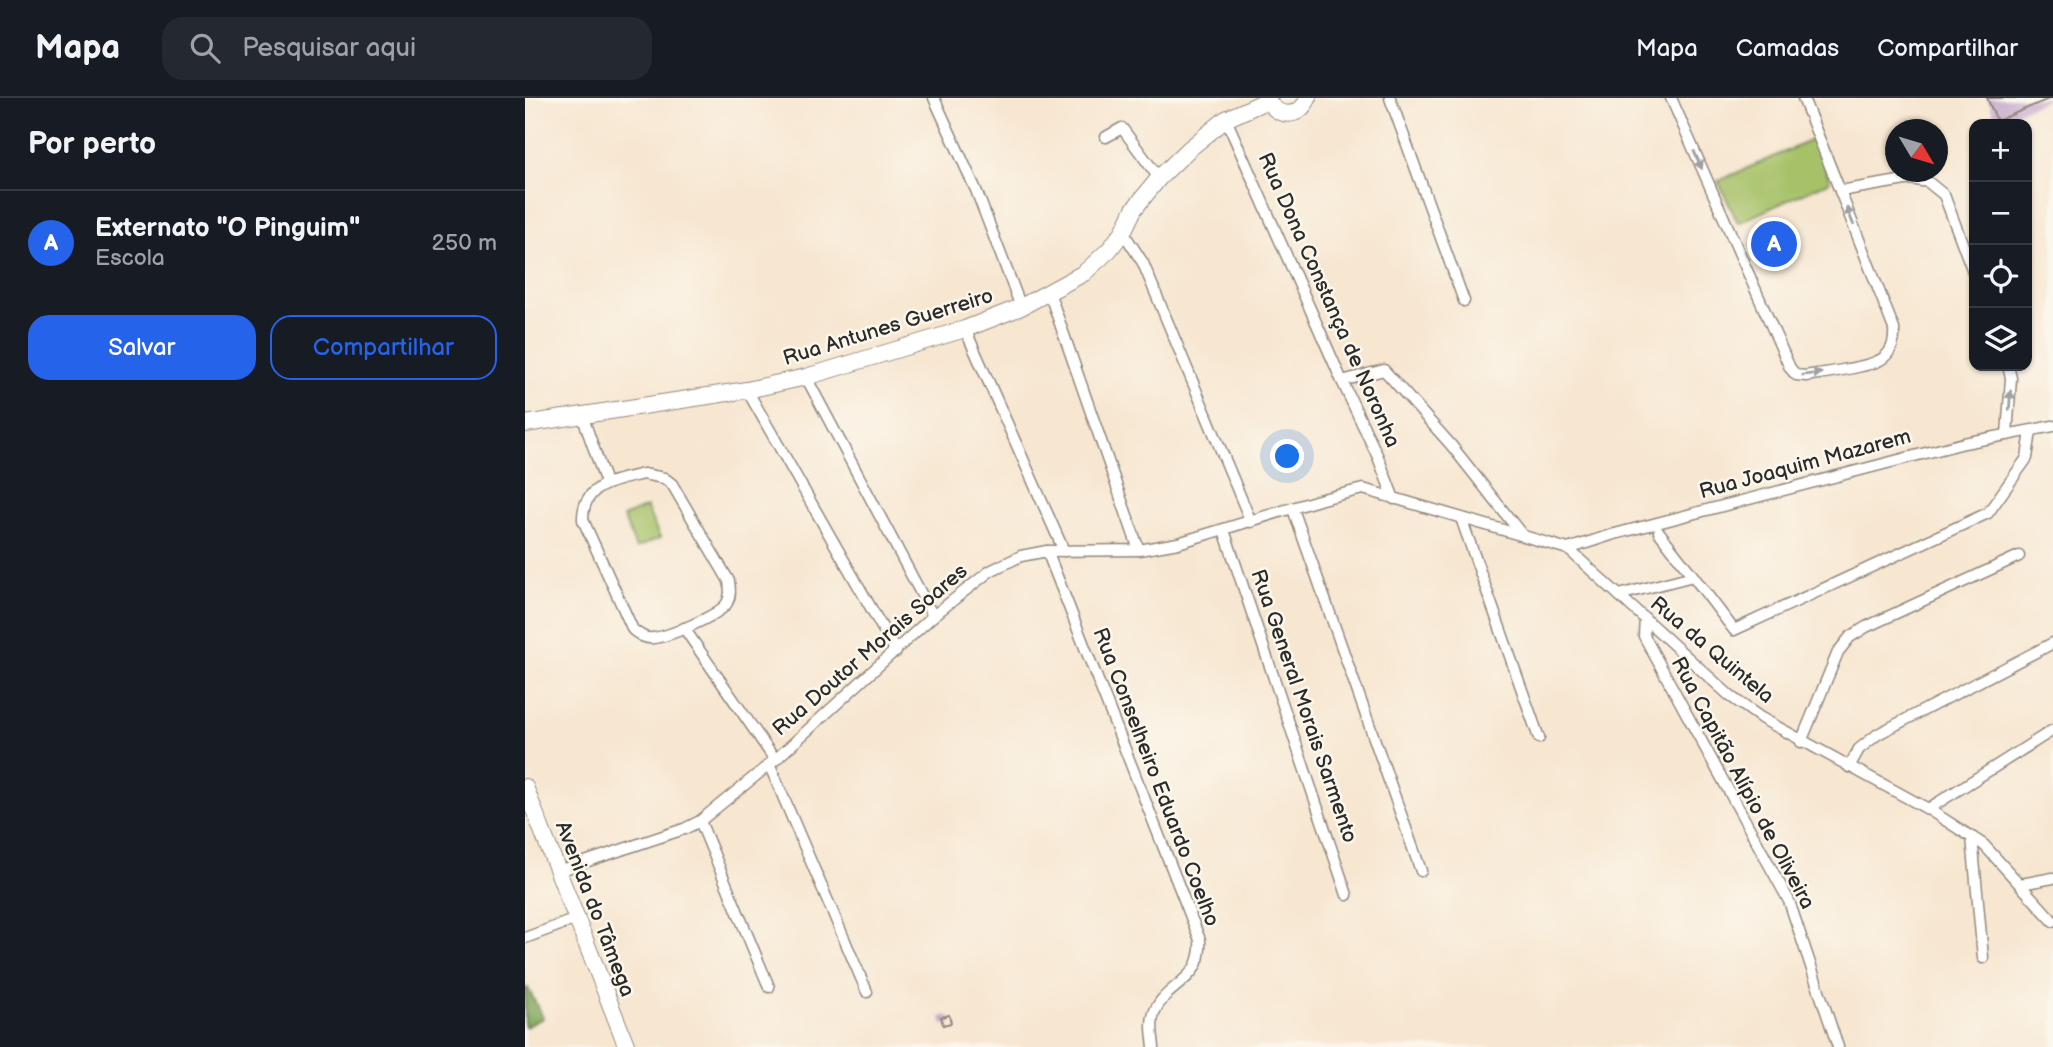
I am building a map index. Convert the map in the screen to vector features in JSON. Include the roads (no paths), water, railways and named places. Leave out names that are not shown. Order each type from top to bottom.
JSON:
[{"type":"main road","points":[[1267,99],[1275,110],[1287,114],[1299,111],[1308,98]]},
{"type":"main road","name":"Rua Antunes Guerreiro","points":[[525,424],[747,390],[806,377],[965,329],[1021,307],[1084,273],[1109,250],[1123,232],[1134,209],[1159,178],[1189,149],[1226,118],[1267,99]]},
{"type":"main road","name":"Avenida do Tâmega","points":[[525,787],[627,1047]]},
{"type":"street","points":[[935,98],[976,190],[1021,307]]},
{"type":"street","points":[[1390,98],[1464,301]]},
{"type":"street","points":[[1671,98],[1790,368],[1796,375],[1806,376],[1877,362],[1887,354],[1895,341],[1894,329],[1803,98]]},
{"type":"street","name":"Rua Dona Constança de Noronha","points":[[1226,118],[1378,457],[1394,499]]},
{"type":"street","points":[[1106,137],[1122,128],[1159,178]]},
{"type":"street","points":[[1840,191],[1911,179],[1928,182],[1944,195],[1969,261]]},
{"type":"street","points":[[1123,232],[1143,263],[1251,522]]},
{"type":"street","points":[[1049,292],[1139,550]]},
{"type":"street","points":[[965,329],[1064,551]]},
{"type":"street","points":[[1342,381],[1384,370],[1451,445],[1523,536]]},
{"type":"street","points":[[2007,435],[2009,371]]},
{"type":"street","points":[[806,377],[933,616]]},
{"type":"street","points":[[747,390],[896,652]]},
{"type":"street","points":[[582,415],[606,483]]},
{"type":"street","name":"Rua Joaquim Mazarem","points":[[1568,549],[1632,529],[1964,443],[2053,426]]},
{"type":"street","points":[[1659,532],[1734,630],[1988,513],[2027,458],[2031,431]]},
{"type":"street","points":[[654,474],[672,484],[729,581],[727,603],[719,611],[684,628],[654,638],[643,637],[633,630],[583,520],[586,501],[593,491],[606,483],[654,474]]},
{"type":"street","name":"Rua Doutor Morais Soares","points":[[558,871],[684,829],[700,821],[772,762],[933,616],[990,571],[1021,556],[1047,551],[1139,550],[1178,543],[1363,489],[1394,499]]},
{"type":"street","name":"Rua da Quintela","points":[[1394,499],[1568,549],[1730,696],[1801,742],[1928,809],[1972,836],[2021,884],[2053,921]]},
{"type":"street","points":[[1293,509],[1421,871]]},
{"type":"street","points":[[1461,518],[1539,738]]},
{"type":"street","name":"Rua General Morais Sarmento","points":[[1224,530],[1347,895]]},
{"type":"street","name":"Rua Conselheiro Eduardo Coelho","points":[[1047,551],[1200,940],[1201,956],[1194,970],[1154,1012],[1154,1047]]},
{"type":"street","points":[[1801,742],[1838,652],[1850,637],[1866,627],[2019,556]]},
{"type":"street","points":[[1619,595],[1693,576]]},
{"type":"street","name":"Rua Capitão Alípio de Oliveira","points":[[1644,618],[1644,636],[1789,901],[1838,1047]]},
{"type":"street","points":[[684,628],[772,762],[867,992]]},
{"type":"street","points":[[1849,767],[1860,749],[1878,734],[2053,643]]},
{"type":"street","points":[[1928,809],[2053,730]]},
{"type":"street","points":[[700,821],[769,987]]},
{"type":"street","points":[[1972,836],[1983,958]]},
{"type":"street","points":[[2021,884],[2053,878]]},
{"type":"street","points":[[525,938],[576,919]]},
{"type":"place","name":"Externato \"O Pinguim\"","points":[[1774,244]]}]
